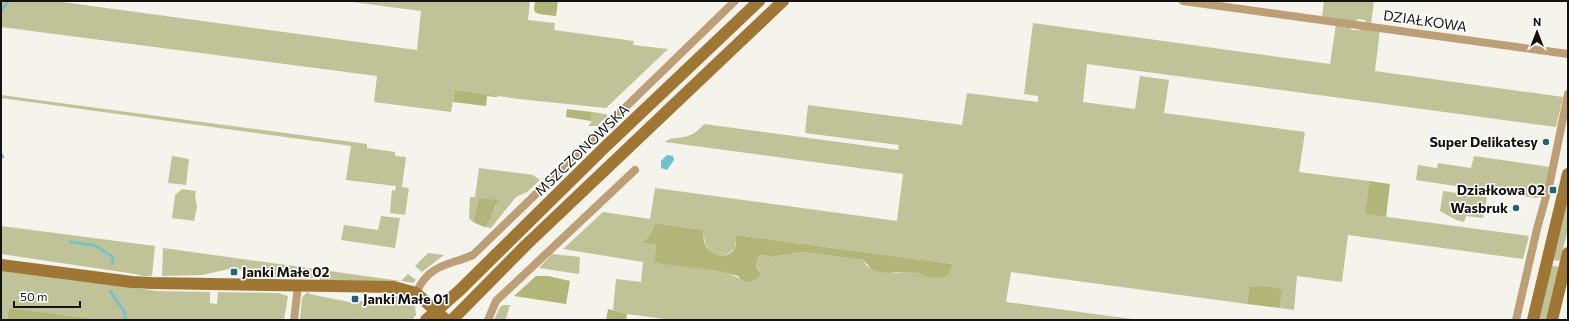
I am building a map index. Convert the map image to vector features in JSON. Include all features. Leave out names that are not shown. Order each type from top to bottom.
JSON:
[{"type":"main road","name":"MSZCZONOWSKA","points":[[426,320],[759,1]]},
{"type":"main road","points":[[452,320],[537,235],[783,1]]},
{"type":"main road","points":[[1533,320],[1568,174]]},
{"type":"main road","points":[[1552,320],[1568,253]]},
{"type":"main road","points":[[1,264],[132,282],[298,286],[388,286],[406,289],[416,293],[446,320]]},
{"type":"street","points":[[416,293],[421,282],[435,268],[472,255],[735,1]]},
{"type":"street","name":"DZIAŁKOWA","points":[[1183,1],[1568,54]]},
{"type":"street","points":[[1516,320],[1537,229],[1550,182],[1568,94]]},
{"type":"street","points":[[488,320],[496,301],[635,170]]},
{"type":"street","points":[[294,320],[298,286]]},
{"type":"green space","points":[[1,1],[55,1],[417,50],[421,11],[345,1],[530,1],[528,20],[555,23],[554,30],[634,41],[633,45],[668,49],[606,108],[519,99],[455,90],[451,112],[374,102],[377,76],[1,27]]},
{"type":"green space","points":[[535,1],[558,1],[556,16],[539,14],[535,12]]},
{"type":"green space","points":[[1324,1],[1374,1],[1371,24],[1367,24],[1365,20],[1357,19],[1356,22],[1322,17]]},
{"type":"green space","points":[[1033,23],[1330,64],[1336,24],[1348,26],[1352,30],[1359,30],[1363,28],[1380,30],[1375,71],[1563,97],[1556,127],[1087,64],[1083,102],[1135,109],[1140,76],[1169,80],[1164,113],[1305,132],[1299,172],[1369,181],[1365,214],[1529,236],[1523,259],[1348,235],[1342,282],[1297,276],[1294,310],[1280,308],[1282,291],[1271,287],[1249,287],[1247,304],[1011,272],[1006,302],[1139,320],[672,320],[627,314],[613,310],[616,279],[641,282],[643,262],[563,249],[603,212],[650,219],[655,188],[897,221],[903,174],[665,142],[673,138],[690,135],[704,124],[898,150],[899,145],[805,133],[808,105],[962,125],[967,93],[1038,102],[1038,96],[1024,94]],"holes":[[[655,223],[704,230],[708,249],[715,255],[719,256],[725,255],[734,249],[736,244],[736,235],[953,264],[925,276],[918,273],[909,272],[888,273],[867,266],[863,260],[803,252],[771,257],[762,255],[758,257],[756,265],[759,270],[741,280],[734,276],[713,270],[654,263],[656,245],[643,243],[650,235]]]},
{"type":"green space","points":[[455,90],[498,96],[487,96],[486,106],[453,102]]},
{"type":"green space","points":[[1,95],[367,144],[367,148],[395,152],[395,156],[406,157],[402,187],[409,188],[405,215],[390,213],[392,190],[395,191],[396,186],[346,180],[351,146],[1,98]]},
{"type":"green space","points":[[567,109],[592,112],[591,121],[566,117]]},
{"type":"green space","points":[[592,112],[608,115],[597,126],[588,126],[592,121]]},
{"type":"green space","points":[[172,156],[189,159],[186,185],[168,183]]},
{"type":"green space","points":[[1474,156],[1550,167],[1542,197],[1535,198],[1416,180],[1418,165],[1437,168],[1438,163],[1471,168]]},
{"type":"green space","points":[[479,168],[533,175],[540,180],[527,192],[516,197],[491,228],[484,227],[496,206],[479,198],[473,222],[469,218],[470,197],[475,197]]},
{"type":"green space","points":[[1369,181],[1390,184],[1386,217],[1365,214]]},
{"type":"green space","points":[[182,189],[196,191],[195,195],[197,207],[194,221],[172,218],[175,195]]},
{"type":"green space","points":[[1443,191],[1487,197],[1483,218],[1466,216],[1464,222],[1456,220],[1440,211]]},
{"type":"green space","points":[[479,198],[498,200],[489,221],[484,227],[473,222]]},
{"type":"green space","points":[[1568,201],[1568,229],[1560,261],[1553,260]]},
{"type":"green space","points":[[381,216],[400,218],[395,248],[341,240],[344,225],[378,230]]},
{"type":"green space","points":[[655,223],[704,230],[706,247],[711,252],[723,256],[734,250],[736,235],[953,264],[949,273],[944,277],[935,278],[918,273],[888,273],[874,271],[863,260],[803,252],[771,257],[762,255],[758,257],[756,265],[760,275],[758,278],[749,282],[741,280],[738,276],[713,270],[654,263],[656,245],[643,243],[650,235]]},
{"type":"green space","points":[[1,226],[155,246],[152,276],[143,276],[1,254]]},
{"type":"green space","points":[[163,248],[401,281],[320,281],[320,278],[273,277],[237,269],[229,269],[202,275],[162,276]]},
{"type":"green space","points":[[428,253],[444,255],[422,272],[415,266]]},
{"type":"green space","points":[[552,254],[580,257],[579,274],[539,268]]},
{"type":"green space","points":[[1551,265],[1559,267],[1546,320],[1539,320]]},
{"type":"green space","points":[[1,271],[158,291],[210,292],[210,303],[217,304],[218,292],[278,293],[288,296],[284,320],[92,320],[9,308],[7,320],[1,320]]},
{"type":"green space","points":[[408,274],[416,280],[413,283],[401,281]]},
{"type":"green space","points":[[536,276],[548,276],[570,281],[566,304],[514,296]]},
{"type":"green space","points":[[1260,286],[1278,288],[1282,291],[1280,308],[1247,304],[1249,287]]},
{"type":"green space","points":[[309,292],[309,294],[354,303],[383,295],[403,297],[409,299],[415,305],[416,315],[412,320],[300,320],[302,298]]},
{"type":"green space","points":[[503,305],[510,305],[506,319],[494,320],[500,307]]},
{"type":"green space","points":[[9,308],[92,319],[92,320],[7,320]]},
{"type":"green space","points":[[608,309],[627,314],[626,320],[606,320]]},
{"type":"water","points":[[667,155],[673,156],[674,160],[667,170],[661,168],[661,161]]},
{"type":"waterway","points":[[1,12],[8,1]]},
{"type":"waterway","points":[[70,242],[94,245],[113,257],[112,264]]},
{"type":"waterway","points":[[110,291],[124,311],[126,320]]},
{"type":"place","name":"Super Delikatesy","points":[[1546,142]]},
{"type":"place","name":"Działkowa 02","points":[[1553,190]]},
{"type":"place","name":"Wasbruk","points":[[1516,208]]},
{"type":"place","name":"Janki Małe 02","points":[[234,272]]},
{"type":"place","name":"Janki Małe 01","points":[[355,299]]}]
